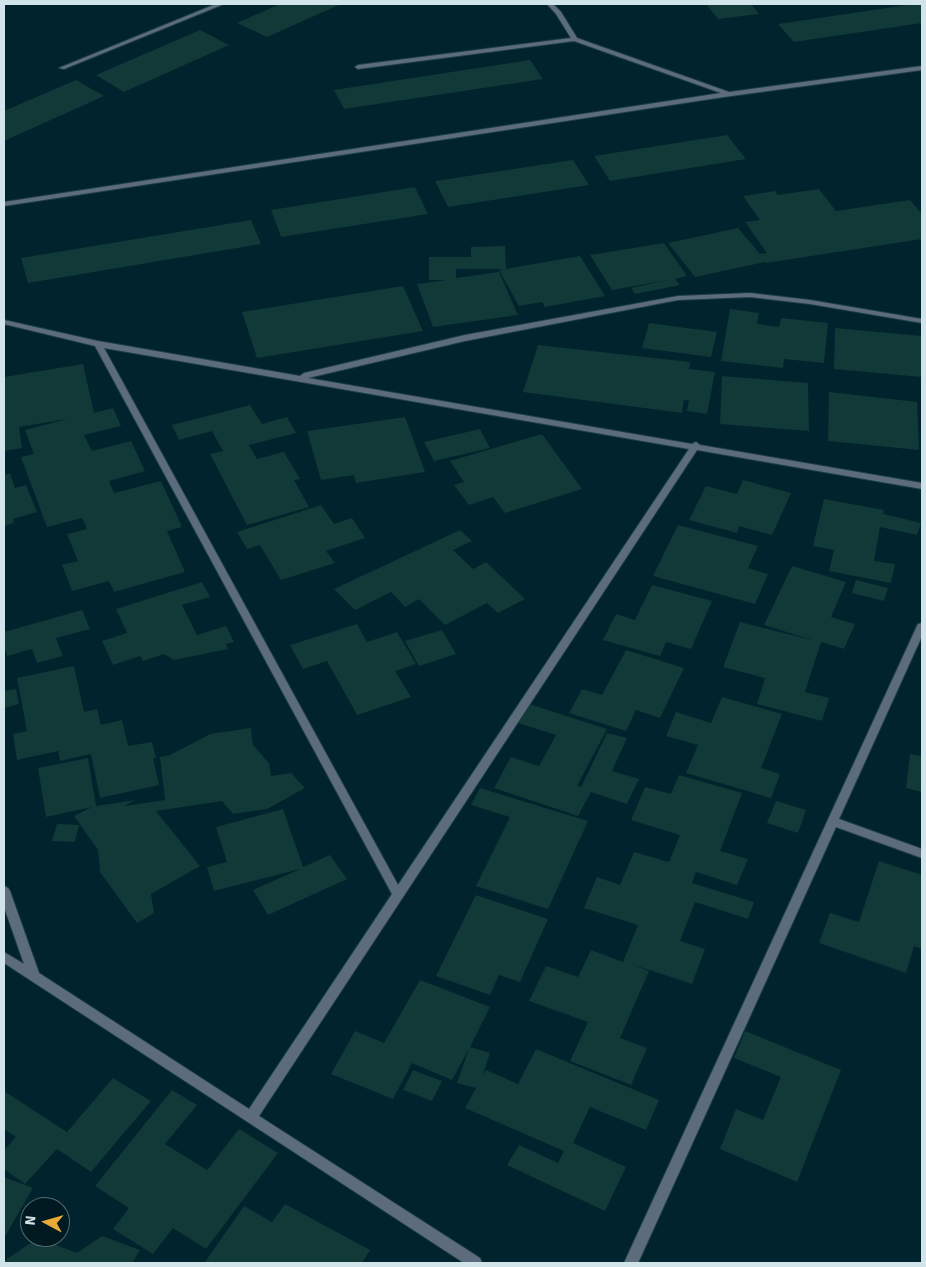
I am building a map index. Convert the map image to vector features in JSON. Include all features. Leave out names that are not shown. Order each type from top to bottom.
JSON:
[{"type":"street","points":[[62,68],[221,4]]},
{"type":"street","points":[[550,4],[559,12],[575,39]]},
{"type":"street","points":[[358,67],[575,39],[729,94]]},
{"type":"street","points":[[4,204],[729,94],[922,68]]},
{"type":"street","points":[[298,378],[465,338],[678,298],[750,295],[810,302],[922,321]]},
{"type":"street","points":[[4,322],[98,344],[696,445],[922,486]]},
{"type":"street","points":[[98,344],[398,895]]},
{"type":"street","points":[[250,1118],[696,445]]},
{"type":"street","points":[[631,1263],[922,626]]},
{"type":"street","points":[[833,821],[922,854]]},
{"type":"street","points":[[4,891],[34,976]]},
{"type":"street","points":[[4,957],[475,1263]]},
{"type":"building","points":[[280,4],[341,4],[267,37],[237,23]]},
{"type":"building","points":[[706,4],[751,4],[759,14],[718,19]]},
{"type":"building","points":[[922,4],[922,23],[794,42],[778,24]]},
{"type":"building","points":[[200,30],[229,45],[124,92],[96,75]]},
{"type":"building","points":[[530,60],[543,79],[344,109],[334,90]]},
{"type":"building","points":[[76,80],[104,96],[4,141],[4,111]]},
{"type":"building","points":[[727,135],[746,159],[610,181],[594,156]]},
{"type":"building","points":[[573,160],[589,185],[448,207],[435,181]]},
{"type":"building","points":[[415,187],[428,214],[281,237],[271,210]]},
{"type":"building","points":[[819,189],[836,211],[910,200],[922,214],[922,239],[765,262],[695,277],[668,243],[738,228],[760,254],[767,253],[745,222],[760,220],[743,196],[775,191],[778,195]]},
{"type":"building","points":[[251,220],[261,244],[28,283],[21,258]]},
{"type":"building","points":[[664,243],[687,276],[675,279],[680,285],[635,294],[631,288],[668,280],[612,290],[590,255]]},
{"type":"building","points":[[505,246],[506,269],[456,269],[456,278],[499,272],[518,315],[433,327],[417,284],[447,280],[429,280],[429,257],[471,257],[471,247]]},
{"type":"building","points":[[580,256],[605,296],[545,307],[542,302],[519,306],[499,270]]},
{"type":"building","points":[[403,286],[423,331],[257,358],[242,312]]},
{"type":"building","points":[[730,309],[759,313],[757,324],[779,327],[781,318],[828,323],[824,363],[784,359],[783,368],[721,361]]},
{"type":"building","points":[[649,323],[717,332],[711,357],[642,348]]},
{"type":"building","points":[[835,328],[922,336],[922,377],[834,369]]},
{"type":"building","points":[[538,345],[690,362],[689,369],[715,372],[707,414],[687,411],[689,401],[684,400],[682,413],[523,392]]},
{"type":"building","points":[[83,364],[94,413],[113,408],[121,426],[84,435],[92,451],[131,441],[145,471],[109,481],[114,493],[161,481],[182,527],[167,531],[185,572],[114,592],[109,581],[72,591],[62,565],[78,561],[67,534],[87,529],[82,518],[47,527],[21,457],[34,454],[25,430],[67,419],[19,427],[22,448],[4,451],[4,377]]},
{"type":"building","points":[[722,376],[808,383],[809,431],[720,424]]},
{"type":"building","points":[[829,392],[917,402],[919,450],[828,441]]},
{"type":"building","points":[[250,405],[262,424],[287,417],[296,433],[249,445],[257,459],[284,452],[300,479],[294,480],[309,507],[247,525],[210,454],[223,451],[212,431],[179,440],[172,425]]},
{"type":"building","points":[[405,417],[425,472],[356,483],[354,475],[321,480],[307,431]]},
{"type":"building","points":[[480,429],[490,448],[434,461],[424,442]]},
{"type":"building","points":[[542,434],[582,489],[505,513],[493,497],[469,505],[454,485],[464,482],[450,461]]},
{"type":"building","points":[[10,473],[15,488],[26,485],[37,512],[13,519],[14,523],[4,526],[4,475]]},
{"type":"building","points":[[743,480],[791,493],[772,535],[739,526],[737,533],[689,520],[706,486],[737,494]]},
{"type":"building","points":[[824,499],[884,510],[883,514],[921,523],[917,535],[880,527],[874,561],[895,564],[891,583],[829,571],[834,550],[813,546]]},
{"type":"building","points":[[321,505],[334,524],[352,518],[365,538],[326,551],[335,563],[281,580],[260,545],[247,549],[237,532]]},
{"type":"building","points":[[678,525],[758,546],[748,568],[768,574],[755,604],[653,576]]},
{"type":"building","points":[[460,530],[472,541],[453,550],[473,569],[486,562],[525,599],[498,613],[487,603],[445,625],[419,599],[405,607],[391,592],[355,610],[334,589]]},
{"type":"building","points":[[792,566],[846,582],[831,617],[855,624],[844,649],[821,642],[805,692],[829,698],[822,721],[757,704],[765,678],[723,667],[740,622],[816,641],[764,625]]},
{"type":"building","points":[[856,580],[888,588],[884,601],[852,593]]},
{"type":"building","points":[[202,582],[210,597],[182,605],[197,635],[226,626],[234,642],[226,644],[228,649],[174,660],[164,654],[143,661],[140,656],[113,665],[102,641],[127,633],[116,609]]},
{"type":"building","points":[[652,585],[712,601],[691,649],[666,642],[660,656],[603,640],[616,614],[635,620]]},
{"type":"building","points":[[82,610],[90,629],[56,638],[63,656],[37,663],[32,649],[7,656],[4,645],[4,632]]},
{"type":"building","points":[[357,624],[367,642],[397,632],[416,664],[395,671],[411,697],[357,715],[327,661],[303,669],[290,645]]},
{"type":"building","points":[[442,630],[456,654],[419,666],[405,641]]},
{"type":"building","points":[[626,650],[684,668],[660,718],[636,710],[626,731],[569,713],[582,689],[602,695]]},
{"type":"building","points":[[74,666],[84,712],[97,709],[101,725],[122,720],[128,746],[152,742],[156,758],[153,758],[159,785],[100,798],[91,754],[60,761],[58,751],[17,760],[13,734],[27,731],[17,678]]},
{"type":"building","points":[[16,689],[19,704],[4,708],[4,691]]},
{"type":"building","points":[[722,697],[782,714],[761,768],[780,774],[771,798],[686,773],[698,745],[666,736],[676,712],[711,723]]},
{"type":"building","points":[[529,704],[607,729],[577,786],[581,787],[607,733],[627,738],[612,771],[639,779],[627,804],[591,792],[578,816],[494,788],[511,757],[539,766],[556,735],[518,723]]},
{"type":"building","points":[[251,728],[253,745],[269,763],[271,776],[291,773],[305,788],[267,809],[233,814],[222,801],[156,811],[200,866],[151,894],[154,913],[137,923],[100,872],[98,850],[74,816],[92,807],[46,817],[38,768],[88,758],[96,806],[135,800],[124,806],[165,800],[160,757],[170,755],[210,734]]},
{"type":"building","points":[[910,754],[922,756],[922,792],[906,788]]},
{"type":"building","points":[[679,775],[742,793],[720,851],[748,859],[737,885],[696,872],[692,883],[754,902],[748,919],[695,902],[680,941],[705,949],[692,984],[631,964],[649,971],[620,1038],[647,1048],[631,1085],[570,1061],[588,1022],[529,1001],[546,966],[578,977],[591,950],[623,962],[638,925],[584,908],[597,877],[620,885],[634,852],[669,862],[680,835],[631,820],[645,787],[671,794]]},
{"type":"building","points":[[480,788],[588,821],[548,909],[476,886],[510,817],[471,805]]},
{"type":"building","points":[[776,801],[806,810],[798,833],[767,823]]},
{"type":"building","points":[[283,809],[303,867],[330,855],[347,879],[268,915],[253,890],[300,869],[214,891],[207,867],[227,862],[216,827]]},
{"type":"building","points":[[57,824],[79,825],[75,842],[52,841]]},
{"type":"building","points":[[879,861],[922,875],[922,949],[914,946],[906,973],[819,943],[830,913],[859,922]]},
{"type":"building","points":[[476,895],[548,919],[520,982],[499,975],[490,995],[436,976]]},
{"type":"building","points":[[420,980],[490,1007],[470,1047],[490,1053],[482,1077],[486,1070],[518,1084],[536,1049],[659,1100],[646,1130],[590,1107],[573,1143],[626,1167],[605,1211],[507,1165],[519,1145],[558,1163],[564,1151],[465,1108],[476,1088],[457,1083],[469,1049],[452,1080],[412,1063],[393,1099],[331,1074],[355,1031],[384,1043]]},
{"type":"building","points":[[745,1031],[841,1070],[797,1182],[720,1149],[736,1109],[763,1120],[781,1077],[734,1058]]},
{"type":"building","points":[[413,1070],[442,1081],[432,1101],[403,1090]]},
{"type":"building","points":[[113,1078],[151,1101],[91,1172],[57,1149],[25,1184],[4,1169],[4,1150],[16,1137],[4,1129],[4,1091],[67,1132]]},
{"type":"building","points":[[172,1090],[197,1105],[165,1144],[207,1170],[239,1129],[278,1153],[206,1249],[173,1228],[153,1254],[113,1229],[129,1208],[95,1186]]},
{"type":"building","points":[[4,1177],[33,1188],[28,1197],[20,1197],[20,1210],[4,1238]]},
{"type":"building","points":[[285,1204],[370,1250],[362,1263],[205,1262],[244,1206],[272,1222]]},
{"type":"building","points":[[102,1236],[140,1250],[132,1263],[4,1263],[4,1261],[25,1247],[61,1247],[77,1253]]}]
